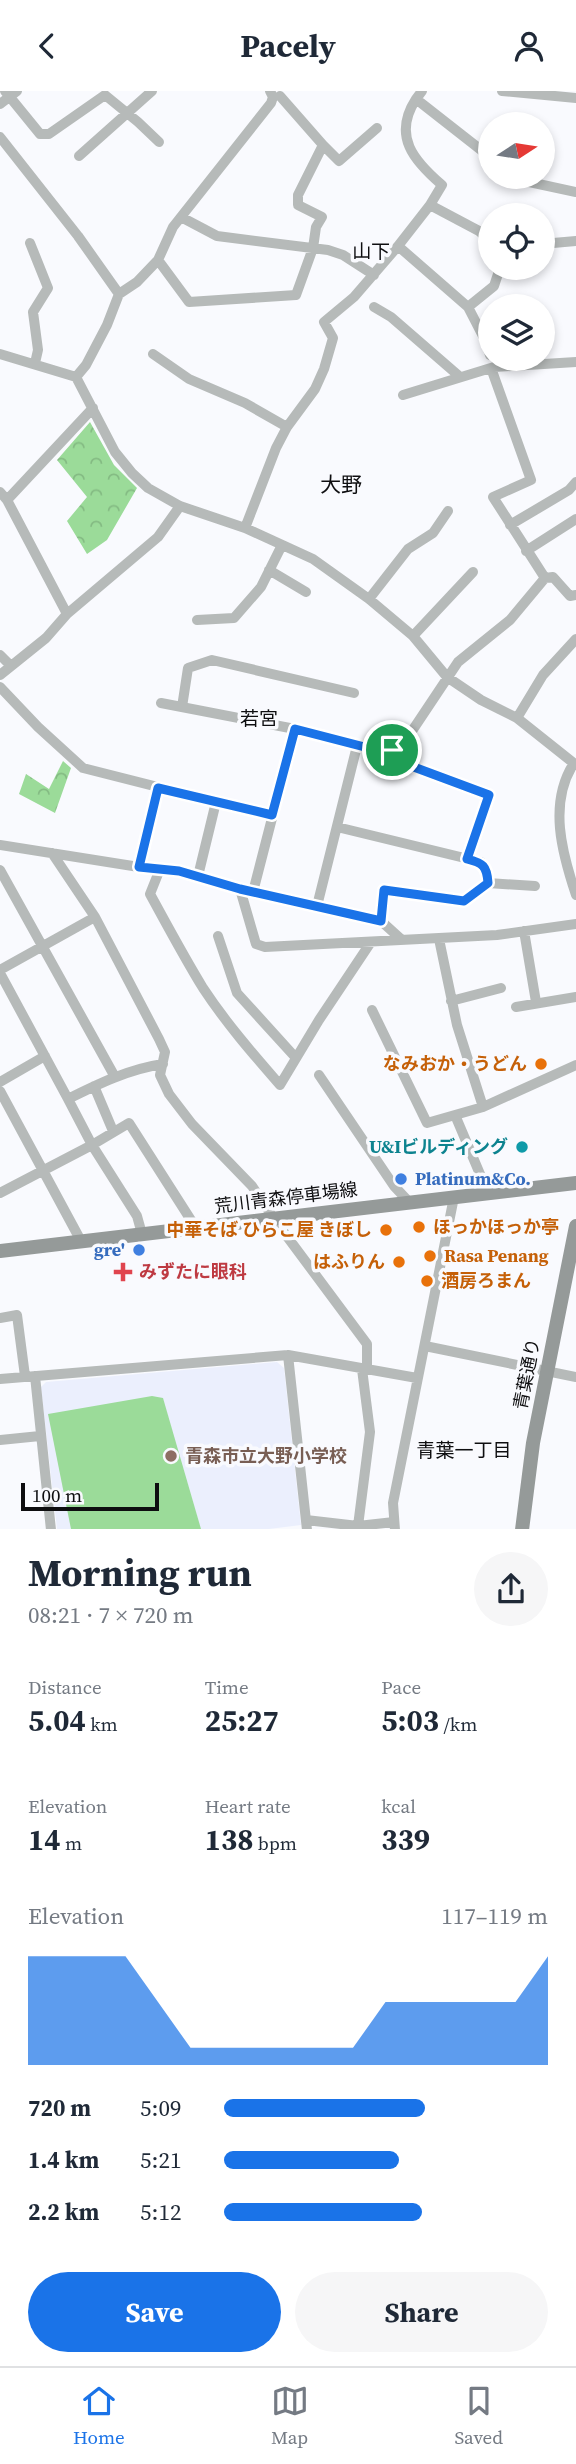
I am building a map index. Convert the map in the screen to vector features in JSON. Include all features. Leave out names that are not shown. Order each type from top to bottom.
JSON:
[{"type":"main road","name":"荒川青森停車場線","points":[[0,1251],[576,1182]]},
{"type":"main road","name":"青葉通り","points":[[522,1529],[528,1475],[576,1226]]},
{"type":"street","points":[[79,156],[152,91]]},
{"type":"street","points":[[502,91],[576,98]]},
{"type":"street","points":[[0,104],[11,93],[40,134],[49,134],[105,95],[159,142]]},
{"type":"street","points":[[76,377],[86,365],[119,294],[137,282],[158,260],[173,227],[277,94],[339,161],[377,128]]},
{"type":"street","points":[[245,528],[264,473],[287,427],[315,390],[324,369],[333,338],[324,322],[354,297],[374,275],[430,205],[442,185],[420,166],[409,147],[406,134],[407,112],[419,95],[478,147]]},
{"type":"street","points":[[0,137],[78,236],[119,294]]},
{"type":"street","points":[[158,260],[189,302],[296,295],[313,248],[316,227],[322,218],[298,205],[298,195],[323,145]]},
{"type":"street","points":[[555,188],[576,192]]},
{"type":"street","points":[[430,205],[478,230]]},
{"type":"street","points":[[181,217],[217,236],[313,248],[343,255],[374,275]]},
{"type":"street","points":[[555,243],[576,241]]},
{"type":"street","points":[[30,243],[48,288],[33,311],[38,350],[35,363]]},
{"type":"street","points":[[398,246],[468,307],[478,330]]},
{"type":"street","points":[[468,307],[494,286],[496,280]]},
{"type":"street","points":[[374,307],[391,317],[459,376]]},
{"type":"street","points":[[0,353],[76,377],[114,452],[132,473],[155,493],[180,506],[245,528],[313,559],[369,599],[413,636],[447,677],[481,700],[517,718],[575,764],[563,782],[560,817],[563,849],[576,895]]},
{"type":"street","points":[[153,354],[189,379],[246,403],[287,427]]},
{"type":"street","points":[[555,362],[576,362]]},
{"type":"street","points":[[404,395],[478,368]]},
{"type":"street","points":[[495,371],[531,480],[493,497],[545,578]]},
{"type":"street","points":[[66,614],[3,496],[93,408]]},
{"type":"street","points":[[510,526],[569,490],[576,482]]},
{"type":"street","points":[[0,675],[46,638],[66,614],[158,537],[180,506]]},
{"type":"street","points":[[369,599],[408,549],[433,533],[448,511]]},
{"type":"street","points":[[526,551],[576,519]]},
{"type":"street","points":[[197,620],[234,618],[253,597],[282,545]]},
{"type":"street","points":[[269,570],[306,592]]},
{"type":"street","points":[[413,636],[473,572]]},
{"type":"street","points":[[160,703],[295,729],[384,752],[392,750],[408,737],[458,662],[510,620],[545,578],[553,577],[570,596],[576,595]]},
{"type":"street","points":[[517,718],[543,675],[576,639]]},
{"type":"street","points":[[0,655],[11,666]]},
{"type":"street","points":[[182,708],[188,668],[212,660],[354,693]]},
{"type":"street","points":[[0,687],[83,768],[272,815]]},
{"type":"street","points":[[253,892],[295,729]]},
{"type":"street","points":[[317,906],[357,746]]},
{"type":"street","points":[[392,750],[395,760],[489,795],[467,859]]},
{"type":"street","points":[[139,867],[158,788]]},
{"type":"street","points":[[198,876],[216,802]]},
{"type":"street","points":[[337,827],[481,863],[485,867],[488,883]]},
{"type":"street","points":[[0,845],[179,871],[240,889],[381,921],[402,940]]},
{"type":"street","points":[[52,853],[95,917],[163,1048],[160,1075],[178,1107],[253,1186],[274,1219],[367,1344],[365,1369],[370,1432],[358,1526]]},
{"type":"street","points":[[160,869],[150,894],[218,1009],[241,1041],[280,1085],[318,1020],[371,942]]},
{"type":"street","points":[[0,870],[116,1077]]},
{"type":"street","points":[[381,921],[384,890],[464,901],[488,883],[534,886]]},
{"type":"street","points":[[240,889],[256,944],[265,947],[439,939],[576,924]]},
{"type":"street","points":[[95,917],[0,972],[92,1145],[137,1216],[142,1234]]},
{"type":"street","points":[[524,931],[536,1002]]},
{"type":"street","points":[[218,936],[237,993],[296,1059]]},
{"type":"street","points":[[439,939],[451,1001],[483,1107]]},
{"type":"street","points":[[451,1001],[501,988]]},
{"type":"street","points":[[516,1007],[576,997]]},
{"type":"street","points":[[372,1010],[428,1123],[483,1107],[576,1065]]},
{"type":"street","points":[[0,1082],[45,1056]]},
{"type":"street","points":[[68,1099],[116,1077],[163,1064]]},
{"type":"street","points":[[319,1075],[394,1186],[410,1203]]},
{"type":"street","points":[[94,1086],[113,1131]]},
{"type":"street","points":[[0,1091],[80,1241]]},
{"type":"street","points":[[455,1115],[488,1193]]},
{"type":"street","points":[[0,1193],[129,1123],[196,1228]]},
{"type":"street","points":[[288,1355],[307,1525],[394,1526],[393,1503],[454,1197]]},
{"type":"street","points":[[0,1318],[17,1315],[40,1436],[51,1529]]},
{"type":"street","points":[[425,1346],[576,1377]]},
{"type":"street","points":[[0,1379],[288,1355],[417,1378]]},
{"type":"street","points":[[0,1440],[40,1436]]},
{"type":"shaded area","name":"青森市立大野小学校","points":[[277,1362],[284,1368],[301,1525],[269,1529],[57,1529],[41,1387],[46,1382]]},
{"type":"green space","points":[[90,422],[114,465],[137,488],[107,540],[87,554],[67,521],[87,497],[57,460]]},
{"type":"green space","points":[[63,761],[71,768],[55,813],[19,794],[26,774],[49,789]]},
{"type":"green space","points":[[152,1396],[163,1398],[201,1529],[71,1529],[48,1414]]},
{"type":"place","name":"なみおか・うどん","points":[[541,1064]]},
{"type":"place","name":"U&Iビルディング","points":[[522,1147]]},
{"type":"place","name":"Platinum&Co.","points":[[401,1179]]},
{"type":"place","name":"ほっかほっか亭","points":[[419,1227]]},
{"type":"place","name":"中華そば ひらこ屋 きぼし","points":[[386,1230]]},
{"type":"place","name":"gre'","points":[[139,1250]]},
{"type":"place","name":"Rasa Penang","points":[[430,1256]]},
{"type":"place","name":"はふりん","points":[[399,1262]]},
{"type":"place","name":"みずたに眼科","points":[[123,1272]]},
{"type":"place","name":"酒房ろまん","points":[[427,1281]]},
{"type":"place","name":"青森市立大野小学校","points":[[171,1456]]},
{"type":"district","name":"山下","points":[[371,251]]},
{"type":"district","name":"大野","points":[[341,485]]},
{"type":"district","name":"若宮","points":[[259,718]]},
{"type":"district","name":"青葉一丁目","points":[[464,1450]]},
{"type":"route","points":[[295,729],[384,752],[392,750],[395,760],[489,795],[467,859],[485,867],[488,883],[464,901],[384,890],[381,921],[240,889],[179,871],[139,867],[158,788],[272,815],[295,729]]}]
